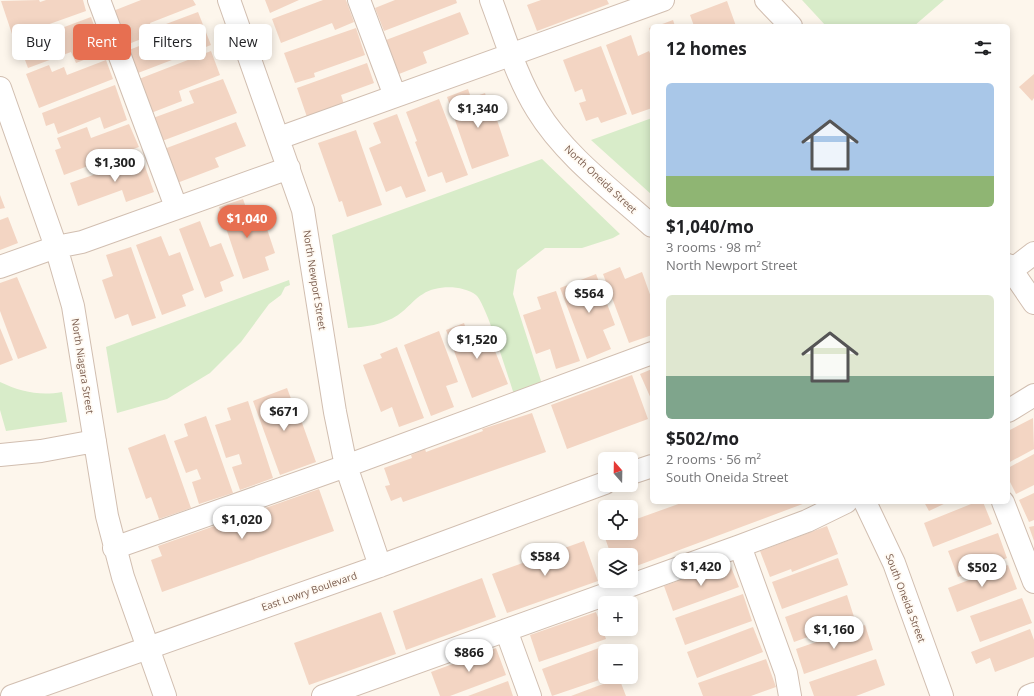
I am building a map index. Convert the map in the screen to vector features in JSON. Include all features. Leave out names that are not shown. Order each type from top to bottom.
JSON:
[{"type":"street","points":[[99,0],[176,207]]},
{"type":"street","name":"North Newport Street","points":[[229,0],[279,138],[303,210],[335,412],[346,466],[380,566]]},
{"type":"street","points":[[359,0],[394,96]]},
{"type":"street","name":"North Oneida Street","points":[[491,0],[527,93],[551,130],[570,152],[650,224]]},
{"type":"street","points":[[279,138],[511,54],[623,6],[663,0]]},
{"type":"street","points":[[766,0],[790,24]]},
{"type":"street","name":"North Niagara Street","points":[[0,88],[56,247],[73,306],[107,516],[114,548],[147,649],[165,696]]},
{"type":"street","points":[[0,267],[56,247],[82,242],[176,207],[289,168]]},
{"type":"street","points":[[1010,268],[1034,253]]},
{"type":"street","points":[[1010,270],[1034,303]]},
{"type":"street","points":[[114,548],[346,466],[650,354]]},
{"type":"street","points":[[1010,410],[1034,395]]},
{"type":"street","points":[[0,455],[41,451],[95,441]]},
{"type":"street","points":[[638,471],[650,467]]},
{"type":"street","name":"East Lowry Boulevard","points":[[12,696],[380,566],[598,486]]},
{"type":"street","points":[[323,696],[740,546],[807,521],[842,504]]},
{"type":"street","name":"South Oneida Street","points":[[866,504],[894,563],[942,696]]},
{"type":"street","points":[[1004,504],[1034,582]]},
{"type":"street","points":[[740,546],[786,673],[790,696]]},
{"type":"street","points":[[506,630],[530,696]]},
{"type":"street","points":[[1029,696],[1034,694]]},
{"type":"green space","points":[[802,0],[944,0],[916,24],[824,24]]},
{"type":"green space","points":[[650,119],[650,193],[591,140]]},
{"type":"green space","points":[[542,159],[620,234],[613,238],[582,248],[545,248],[517,270],[513,294],[542,384],[514,394],[485,311],[476,295],[464,289],[450,287],[429,291],[420,296],[401,313],[386,321],[374,325],[348,328],[332,235]]},
{"type":"green space","points":[[289,280],[290,285],[285,287],[281,295],[269,304],[241,342],[210,373],[167,399],[117,413],[106,347]]},
{"type":"green space","points":[[0,382],[23,391],[46,394],[62,392],[67,422],[6,431],[0,410]]},
{"type":"building","points":[[39,0],[40,2],[46,0],[83,0],[86,11],[50,24],[12,24],[12,34],[1,1]]},
{"type":"building","points":[[141,0],[193,0],[196,5],[150,24],[139,24],[139,40],[131,43],[131,24],[118,24],[113,11]]},
{"type":"building","points":[[265,0],[299,0],[270,13]]},
{"type":"building","points":[[323,0],[346,0],[354,22],[335,30],[332,23],[281,43],[272,19]]},
{"type":"building","points":[[395,0],[456,0],[457,3],[384,31],[375,8]]},
{"type":"building","points":[[541,0],[607,0],[609,4],[537,31],[527,5]]},
{"type":"building","points":[[727,1],[735,24],[693,24],[690,15]]},
{"type":"building","points":[[198,12],[203,24],[166,24]]},
{"type":"building","points":[[460,12],[469,34],[423,52],[427,63],[399,74],[386,40]]},
{"type":"building","points":[[91,17],[94,24],[73,24],[73,56],[71,52],[65,54],[65,27]]},
{"type":"building","points":[[673,20],[674,24],[662,24]]},
{"type":"building","points":[[356,28],[365,55],[314,73],[315,77],[295,83],[284,53]]},
{"type":"building","points":[[206,32],[211,45],[206,47]]},
{"type":"building","points":[[631,35],[638,56],[649,51],[650,109],[632,115],[606,45]]},
{"type":"building","points":[[139,46],[139,60],[172,60],[138,73],[131,55],[131,49]]},
{"type":"building","points":[[601,46],[627,114],[601,123],[598,117],[586,121],[579,103],[586,101],[582,89],[575,92],[563,60]]},
{"type":"building","points":[[211,51],[220,75],[179,91],[182,101],[151,113],[139,79],[188,60],[206,60],[206,53]]},
{"type":"building","points":[[25,60],[50,60],[28,68]]},
{"type":"building","points":[[75,60],[84,60],[76,63]]},
{"type":"building","points":[[106,60],[113,79],[39,108],[26,74],[49,65],[52,72],[64,67],[67,75]]},
{"type":"building","points":[[367,63],[374,83],[341,95],[344,104],[307,117],[297,88]]},
{"type":"building","points":[[1034,74],[1034,98],[1032,101],[1019,87]]},
{"type":"building","points":[[223,79],[237,113],[162,141],[153,118],[194,103],[189,91]]},
{"type":"building","points":[[115,85],[127,120],[104,129],[100,117],[58,134],[54,123],[46,126],[42,113]]},
{"type":"building","points":[[468,89],[471,98],[485,93],[489,106],[492,105],[509,156],[472,169],[447,97]]},
{"type":"building","points":[[439,99],[468,175],[446,183],[442,172],[428,177],[406,112]]},
{"type":"building","points":[[397,114],[426,191],[406,198],[401,186],[386,192],[369,148],[381,143],[373,123]]},
{"type":"building","points":[[236,122],[246,146],[215,158],[219,167],[177,183],[164,149]]},
{"type":"building","points":[[129,124],[139,147],[64,175],[55,150],[61,148],[57,138],[87,127],[91,138]]},
{"type":"building","points":[[356,130],[382,205],[347,217],[342,201],[339,202],[318,143]]},
{"type":"building","points":[[142,158],[154,192],[126,202],[122,190],[78,206],[70,183]]},
{"type":"building","points":[[0,195],[5,208],[0,209]]},
{"type":"building","points":[[243,199],[250,219],[262,214],[275,253],[265,257],[269,270],[243,279],[219,207]]},
{"type":"building","points":[[8,217],[18,243],[0,250],[0,220]]},
{"type":"building","points":[[200,221],[210,247],[221,243],[234,276],[220,282],[223,291],[205,298],[179,229]]},
{"type":"building","points":[[161,236],[169,256],[180,252],[194,290],[182,295],[186,306],[162,315],[136,245]]},
{"type":"building","points":[[131,247],[156,318],[132,326],[128,314],[115,319],[102,280],[113,276],[106,255]]},
{"type":"building","points":[[620,267],[625,279],[642,272],[650,294],[650,336],[629,343],[603,274]]},
{"type":"building","points":[[596,274],[615,325],[603,330],[611,349],[587,359],[560,288]]},
{"type":"building","points":[[17,277],[47,348],[18,359],[0,311],[0,283]]},
{"type":"building","points":[[556,291],[580,361],[556,369],[550,349],[536,354],[523,315],[541,309],[537,297]]},
{"type":"building","points":[[464,323],[468,335],[486,328],[508,384],[472,398],[446,330]]},
{"type":"building","points":[[0,328],[13,360],[0,365]]},
{"type":"building","points":[[439,331],[458,382],[446,386],[454,407],[431,416],[404,345]]},
{"type":"building","points":[[397,347],[424,418],[399,427],[392,407],[381,412],[363,365],[382,358],[380,354]]},
{"type":"building","points":[[650,370],[650,396],[640,374]]},
{"type":"building","points":[[632,375],[648,419],[567,449],[551,405]]},
{"type":"building","points":[[287,388],[293,404],[295,403],[316,462],[280,475],[253,401]]},
{"type":"building","points":[[248,401],[273,478],[240,490],[232,467],[242,464],[239,454],[226,458],[215,425],[231,420],[227,408]]},
{"type":"building","points":[[532,413],[546,452],[403,502],[401,497],[391,501],[385,486],[390,485],[384,468],[412,458],[411,455],[425,449],[426,452],[483,431],[482,429]]},
{"type":"building","points":[[206,416],[233,493],[199,504],[192,482],[201,479],[197,469],[186,473],[174,441],[188,436],[184,424]]},
{"type":"building","points":[[1033,418],[1034,449],[1010,462],[1010,430]]},
{"type":"building","points":[[165,434],[191,508],[159,519],[151,497],[146,499],[128,448]]},
{"type":"building","points":[[1034,454],[1034,485],[1016,494],[1010,482],[1010,467]]},
{"type":"building","points":[[319,489],[334,531],[162,592],[151,560],[162,556],[158,546]]},
{"type":"building","points":[[1034,493],[1034,520],[1029,522],[1019,500]]},
{"type":"building","points":[[678,504],[803,504],[638,565],[638,548],[609,548],[606,540],[638,540],[638,518]]},
{"type":"building","points":[[925,504],[944,504],[929,511]]},
{"type":"building","points":[[971,504],[984,504],[992,524],[933,547],[924,523]]},
{"type":"building","points":[[827,526],[838,554],[792,572],[791,569],[770,577],[760,551]]},
{"type":"building","points":[[1034,526],[1034,541],[1029,527]]},
{"type":"building","points":[[998,533],[1007,558],[958,577],[948,551]]},
{"type":"building","points":[[584,541],[598,581],[507,613],[492,574]]},
{"type":"building","points":[[838,558],[848,585],[782,609],[772,582]]},
{"type":"building","points":[[729,562],[739,587],[673,611],[664,586]]},
{"type":"building","points":[[1008,565],[1017,589],[957,612],[948,588]]},
{"type":"building","points":[[482,578],[496,617],[406,650],[393,611]]},
{"type":"building","points":[[743,594],[752,621],[685,645],[675,618]]},
{"type":"building","points":[[847,595],[855,620],[794,642],[785,617]]},
{"type":"building","points":[[1022,598],[1032,623],[980,642],[970,616]]},
{"type":"building","points":[[381,612],[396,654],[309,685],[294,643]]},
{"type":"building","points":[[596,612],[598,617],[598,636],[605,636],[606,639],[539,662],[530,635]]},
{"type":"building","points":[[865,625],[873,650],[804,674],[796,649]]},
{"type":"building","points":[[753,627],[763,652],[697,678],[687,652]]},
{"type":"building","points":[[1030,629],[1034,640],[1034,657],[995,672],[990,658],[976,664],[971,652]]},
{"type":"building","points":[[496,648],[506,675],[450,696],[440,696],[431,672]]},
{"type":"building","points":[[598,648],[598,680],[552,696],[542,669]]},
{"type":"building","points":[[766,659],[776,687],[751,696],[703,696],[698,683]]},
{"type":"building","points":[[876,659],[885,685],[856,696],[814,696],[809,682]]},
{"type":"building","points":[[508,681],[513,696],[468,696]]},
{"type":"building","points":[[603,684],[621,684],[626,696],[571,696]]}]
